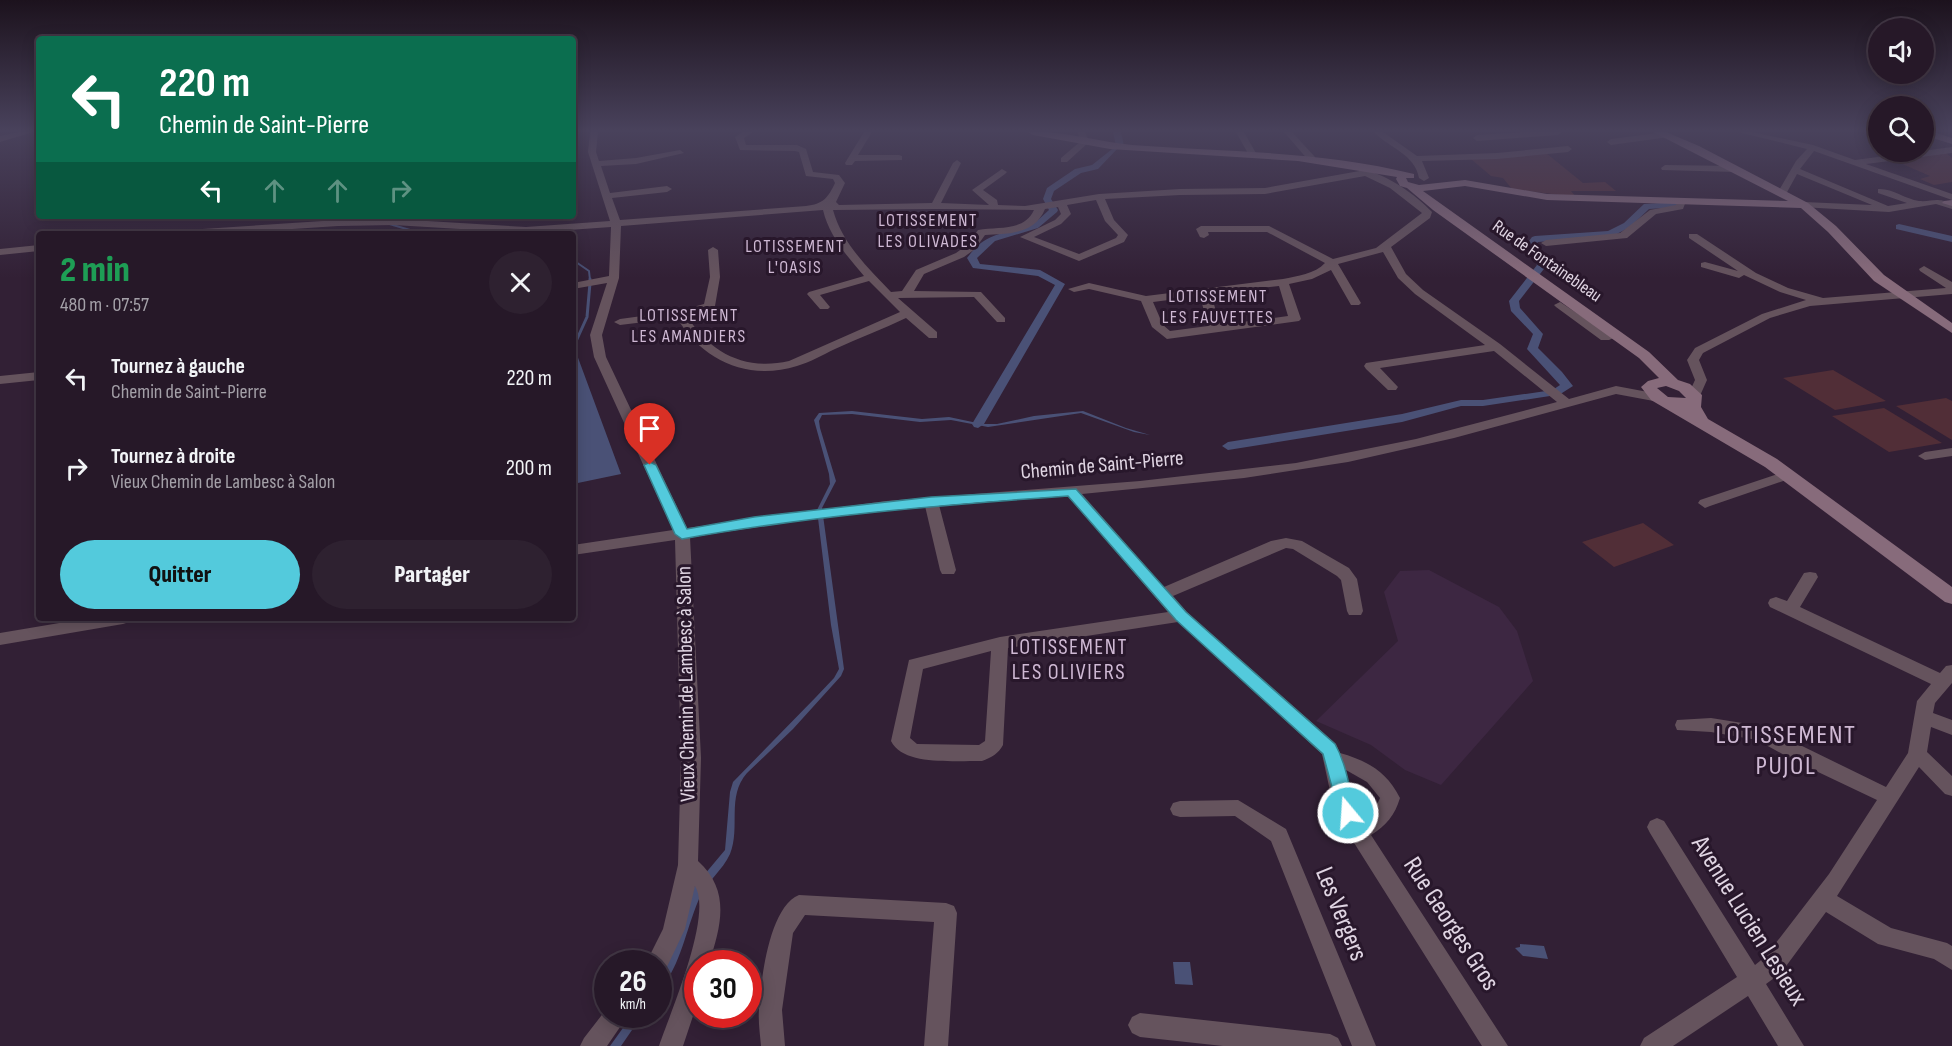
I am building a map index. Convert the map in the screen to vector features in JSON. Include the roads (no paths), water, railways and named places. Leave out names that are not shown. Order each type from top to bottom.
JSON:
[{"type":"street","name":"Vieux Chemin de Lambesc à Salon","points":[[602,181],[616,223],[614,278],[596,335],[600,357],[682,534],[691,758],[692,868],[666,950]]},
{"type":"street","points":[[839,181],[840,183],[829,205],[828,217],[837,236],[907,314],[933,335]]},
{"type":"street","points":[[935,206],[948,181]]},
{"type":"street","points":[[990,181],[977,190],[994,202],[993,208]]},
{"type":"street","points":[[220,231],[394,222],[473,227],[488,221],[526,230],[807,209],[829,205],[835,208],[935,206],[1025,209],[1099,197],[1180,192],[1265,191],[1322,181]]},
{"type":"street","points":[[1404,181],[1465,183],[1547,197],[1804,205],[1866,210],[1889,209],[1937,201],[1951,202]]},
{"type":"street","points":[[1409,181],[1415,183]]},
{"type":"street","points":[[1760,181],[1804,205],[1832,229],[1862,263],[1901,295],[1952,329]]},
{"type":"street","points":[[1783,192],[1789,181]]},
{"type":"street","points":[[1821,181],[1889,209]]},
{"type":"street","points":[[1900,181],[1951,202]]},
{"type":"street","points":[[1204,235],[1201,229],[1269,229],[1305,250],[1332,261],[1380,250],[1427,216],[1415,183]]},
{"type":"street","name":"Rue de Fontainebleau","points":[[1415,183],[1437,208],[1644,355],[1663,387],[1702,423],[1787,475],[1950,594]]},
{"type":"street","points":[[607,196],[667,189]]},
{"type":"street","points":[[1881,191],[1919,204]]},
{"type":"street","points":[[1061,202],[1066,214],[1058,222],[1025,237],[1079,258],[1120,240],[1123,234],[1110,221],[1099,197]]},
{"type":"street","points":[[1546,243],[1623,236],[1653,212],[1680,207],[1681,201]]},
{"type":"street","points":[[906,294],[920,272],[960,255],[971,247],[982,232],[1013,230],[1034,220],[1041,206]]},
{"type":"street","points":[[1693,236],[1738,268],[1781,289],[1824,301]]},
{"type":"street","points":[[1385,246],[1402,276],[1419,292],[1496,347],[1567,404]]},
{"type":"street","points":[[0,252],[36,248]]},
{"type":"street","points":[[620,322],[680,314],[709,306],[715,277],[713,250]]},
{"type":"street","points":[[1074,289],[1089,286],[1146,299],[1284,282],[1308,277],[1325,270],[1332,261]]},
{"type":"street","points":[[1332,261],[1355,303]]},
{"type":"street","points":[[1705,265],[1750,278],[1809,303]]},
{"type":"street","points":[[1924,269],[1952,289]]},
{"type":"street","points":[[824,307],[813,294],[872,277]]},
{"type":"street","points":[[576,285],[614,278]]},
{"type":"street","points":[[1146,299],[1158,327],[1167,335],[1295,320],[1284,282]]},
{"type":"street","points":[[1702,423],[1693,407],[1701,380],[1693,360],[1699,351],[1766,316],[1809,303],[1952,289]]},
{"type":"street","points":[[1204,291],[1215,329]]},
{"type":"street","points":[[890,295],[977,294],[1001,320]]},
{"type":"street","name":"Rue de Fontainebleau","points":[[1560,305],[1605,337],[1616,334]]},
{"type":"street","points":[[680,314],[687,327],[709,351],[735,364],[766,367],[791,364],[907,314]]},
{"type":"street","points":[[1392,387],[1370,366],[1496,347]]},
{"type":"street","points":[[1663,387],[1687,384],[1693,379],[1695,369]]},
{"type":"street","points":[[0,380],[36,376]]},
{"type":"street","points":[[1663,387],[1682,404],[1694,398]]},
{"type":"street","name":"Chemin de Saint-Pierre","points":[[576,550],[754,522],[931,501],[1072,492],[1220,477],[1347,458],[1484,428],[1616,390],[1629,391],[1663,387]]},
{"type":"street","points":[[1925,456],[1952,452]]},
{"type":"street","points":[[1705,503],[1787,475]]},
{"type":"street","name":"Rue Georges Gros","points":[[1072,492],[1181,616],[1329,749],[1334,759],[1340,791],[1358,832],[1496,1046]]},
{"type":"street","points":[[931,501],[948,570]]},
{"type":"street","points":[[1162,594],[1286,543],[1298,545],[1343,572],[1349,579],[1354,611]]},
{"type":"street","points":[[1652,1046],[1753,980],[1773,964],[1823,899],[1917,754],[1926,700],[1947,676],[1783,607],[1810,577]]},
{"type":"street","points":[[1000,643],[994,745],[982,753],[913,751],[900,741],[915,664],[1000,643],[1181,616]]},
{"type":"street","points":[[0,639],[105,621]]},
{"type":"street","points":[[1922,716],[1952,728]]},
{"type":"street","points":[[1684,725],[1711,725],[1761,733],[1804,757],[1889,797]]},
{"type":"street","points":[[1917,754],[1952,788]]},
{"type":"street","points":[[1334,759],[1352,763],[1375,776],[1386,788],[1390,798],[1382,815],[1373,824],[1358,832]]},
{"type":"street","name":"Les Vergers","points":[[1180,809],[1238,808],[1279,835],[1364,1046]]},
{"type":"street","name":"Avenue Lucien Lesieux","points":[[1657,827],[1792,1046]]},
{"type":"street","points":[[692,868],[710,890],[712,920],[702,950]]},
{"type":"street","points":[[1823,899],[1886,937],[1939,950],[1952,959]]},
{"type":"street","points":[[773,1046],[770,1010],[782,930],[799,905],[946,913],[936,1046]]},
{"type":"street","points":[[671,1046],[684,1007]]},
{"type":"street","points":[[1140,1025],[1330,1046]]},
{"type":"street","points":[[592,1046],[606,1028]]},
{"type":"water","points":[[576,355],[577,355],[621,474],[576,483]]},
{"type":"water","points":[[852,411],[922,419],[949,417],[982,424],[997,424],[1034,416],[1083,411],[1150,435],[1134,432],[1081,413],[988,427],[951,420],[920,422],[852,414],[822,415],[819,421],[820,428],[836,481],[822,508],[844,669],[841,676],[793,729],[747,773],[741,782],[735,802],[733,844],[730,854],[702,893],[672,971],[672,953],[683,929],[694,887],[725,850],[730,792],[733,782],[834,678],[839,669],[831,625],[817,510],[830,484],[814,420],[819,413]]},
{"type":"water","points":[[1520,944],[1544,946],[1548,959],[1523,956],[1515,948],[1520,947]]},
{"type":"water","points":[[1173,962],[1190,962],[1193,985],[1175,984]]},
{"type":"water","points":[[623,1028],[633,1028],[621,1046],[610,1046]]},
{"type":"waterway","points":[[1050,204],[1047,199],[1050,190],[1064,181]]},
{"type":"waterway","points":[[978,424],[1060,284],[1040,273],[976,266],[972,258],[992,239],[1038,224],[1054,210],[1051,205]]},
{"type":"waterway","points":[[1558,391],[1567,386],[1532,349],[1538,334],[1515,309],[1514,301],[1542,265],[1531,245],[1535,239],[1610,234],[1627,225],[1647,206],[1675,205]]},
{"type":"waterway","points":[[378,219],[382,221]]},
{"type":"waterway","points":[[386,223],[410,230],[432,231]]},
{"type":"waterway","points":[[1899,227],[1952,239]]},
{"type":"waterway","points":[[576,262],[589,271],[590,280]]},
{"type":"waterway","points":[[576,341],[587,317],[590,283]]},
{"type":"waterway","points":[[1228,446],[1402,418],[1461,403],[1483,403],[1546,394]]},
{"type":"district","name":"LOTISSEMENT LES OLIVADES","points":[[928,230]]},
{"type":"district","name":"LOTISSEMENT L'OASIS","points":[[795,256]]},
{"type":"district","name":"LOTISSEMENT LES FAUVETTES","points":[[1218,306]]},
{"type":"district","name":"LOTISSEMENT LES AMANDIERS","points":[[689,325]]},
{"type":"district","name":"LOTISSEMENT LES OLIVIERS","points":[[1069,660]]},
{"type":"district","name":"LOTISSEMENT PUJOL","points":[[1786,750]]}]
